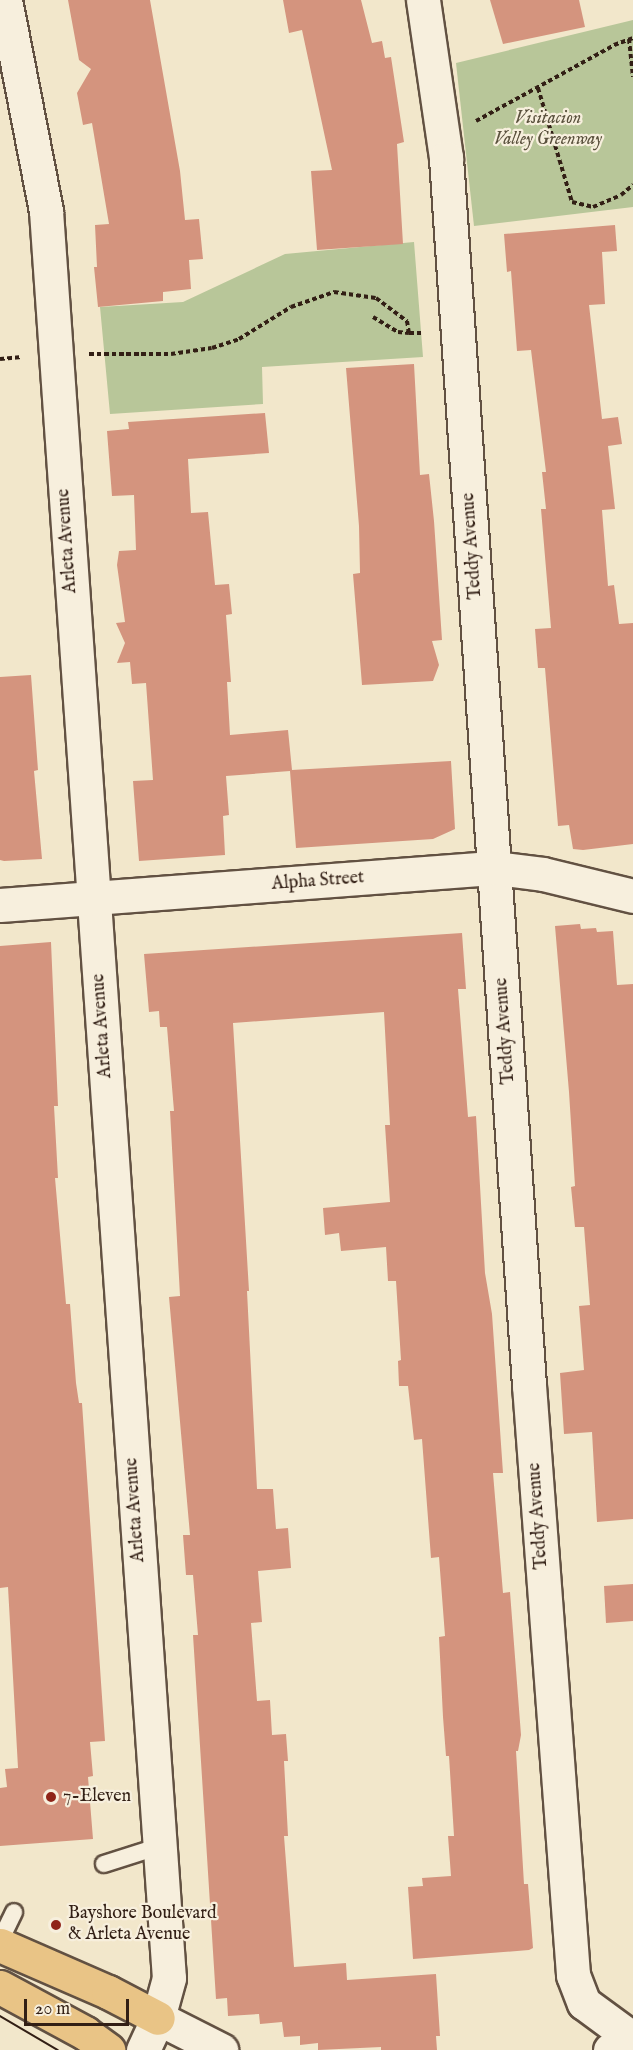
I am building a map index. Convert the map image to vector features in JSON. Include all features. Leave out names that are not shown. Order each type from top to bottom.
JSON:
[{"type":"main road","points":[[0,1943],[108,1992],[158,2018]]},
{"type":"main road","points":[[0,1987],[85,2033],[108,2050]]},
{"type":"street","name":"Arleta Avenue","points":[[5,0],[46,211],[169,1978],[158,2018],[143,2050]]},
{"type":"street","name":"Teddy Avenue","points":[[423,0],[443,137],[458,332],[496,868],[529,1385],[573,1976],[584,2003],[627,2041]]},
{"type":"street","name":"Alpha Street","points":[[0,905],[496,868],[543,874],[633,896]]},
{"type":"street","points":[[158,2018],[221,2050]]},
{"type":"lane","points":[[104,1864],[160,1846]]},
{"type":"lane","points":[[0,1943],[14,1912]]},
{"type":"path","points":[[443,137],[538,88],[614,45],[631,39],[633,77]]},
{"type":"path","points":[[538,88],[572,202],[592,207],[621,195],[633,185]]},
{"type":"path","points":[[0,359],[55,355],[171,354],[212,348],[239,339],[291,307],[334,292],[376,298],[407,321],[409,333]]},
{"type":"path","points":[[373,317],[398,332],[458,332]]},
{"type":"green space","name":"Visitacion Valley Greenway","points":[[633,20],[633,207],[474,226],[456,63]]},
{"type":"green space","points":[[414,242],[423,357],[262,367],[263,404],[110,414],[100,307],[183,302],[285,254]]},
{"type":"building","points":[[68,0],[150,0],[180,171],[185,220],[199,219],[203,259],[189,260],[191,289],[163,292],[163,301],[98,307],[94,267],[97,267],[95,225],[109,224],[92,123],[83,125],[77,93],[91,69],[79,60]]},
{"type":"building","points":[[283,0],[361,0],[372,43],[382,41],[385,58],[391,57],[404,142],[397,144],[403,244],[317,250],[311,171],[332,170],[302,30],[289,33]]},
{"type":"building","points":[[490,0],[579,0],[585,27],[503,44]]},
{"type":"building","points":[[615,225],[617,251],[602,252],[605,304],[589,305],[602,419],[618,417],[622,444],[608,446],[615,509],[602,510],[608,586],[614,585],[619,624],[633,623],[633,844],[583,850],[573,849],[569,825],[558,826],[545,668],[538,668],[535,629],[551,628],[541,509],[546,509],[542,472],[546,472],[531,350],[517,351],[511,271],[507,272],[504,234]]},
{"type":"building","points":[[414,364],[420,475],[429,474],[434,521],[442,640],[432,641],[439,665],[433,681],[362,685],[353,574],[360,573],[359,526],[346,368]]},
{"type":"building","points":[[265,413],[269,453],[188,459],[191,513],[208,512],[215,585],[229,584],[232,614],[226,615],[231,682],[227,682],[230,735],[288,730],[292,770],[451,761],[455,829],[433,839],[296,848],[290,771],[226,776],[229,815],[223,816],[225,855],[139,861],[133,781],[153,780],[146,683],[132,684],[130,662],[117,663],[125,643],[116,623],[125,622],[117,565],[119,551],[136,550],[134,495],[112,496],[107,431],[129,429],[128,422]]},
{"type":"building","points":[[31,675],[38,770],[34,771],[42,859],[4,861],[0,860],[0,677]]},
{"type":"building","points":[[580,924],[581,929],[596,928],[597,932],[613,931],[617,985],[633,984],[633,1519],[597,1522],[592,1432],[564,1434],[560,1373],[584,1370],[579,1306],[590,1305],[584,1227],[575,1227],[571,1187],[575,1186],[555,926]]},
{"type":"building","points":[[462,933],[466,989],[458,989],[468,1117],[476,1116],[485,1273],[492,1314],[503,1473],[493,1473],[503,1593],[510,1592],[521,1735],[518,1751],[516,1751],[524,1884],[528,1884],[533,1948],[529,1950],[413,1959],[408,1887],[423,1886],[422,1878],[451,1876],[448,1836],[454,1836],[449,1756],[446,1756],[443,1717],[439,1637],[445,1636],[439,1557],[431,1558],[422,1439],[414,1440],[408,1386],[399,1386],[398,1361],[401,1360],[396,1281],[388,1281],[386,1247],[341,1251],[339,1233],[325,1235],[323,1208],[390,1202],[385,1125],[390,1125],[384,1012],[233,1023],[249,1291],[247,1291],[257,1489],[273,1489],[276,1529],[288,1528],[291,1568],[258,1571],[262,1622],[251,1623],[257,1701],[270,1700],[272,1735],[286,1734],[288,1761],[284,1761],[288,1836],[284,1836],[294,1967],[346,1963],[347,1980],[436,1974],[440,2036],[436,2036],[437,2050],[381,2050],[381,2047],[318,2050],[318,2043],[300,2045],[300,2036],[284,2037],[282,2022],[260,2024],[259,2014],[228,2016],[227,1998],[216,1999],[193,1635],[198,1635],[193,1575],[186,1575],[183,1535],[190,1535],[169,1297],[180,1296],[170,1111],[174,1111],[167,1027],[160,1027],[159,1011],[149,1012],[144,954]]},
{"type":"building","points":[[51,942],[58,1106],[54,1106],[58,1178],[55,1178],[66,1304],[70,1304],[76,1383],[79,1403],[82,1403],[105,1741],[90,1742],[93,1776],[88,1777],[93,1839],[0,1846],[0,1788],[7,1787],[5,1769],[18,1768],[8,1587],[0,1588],[0,946]]},
{"type":"building","points":[[633,1584],[633,1621],[606,1623],[604,1586]]},
{"type":"tram line","points":[[0,2016],[58,2050]]},
{"type":"place","name":"7-Eleven","points":[[51,1797]]},
{"type":"place","name":"Bayshore Boulevard & Arleta Avenue","points":[[56,1925]]}]
